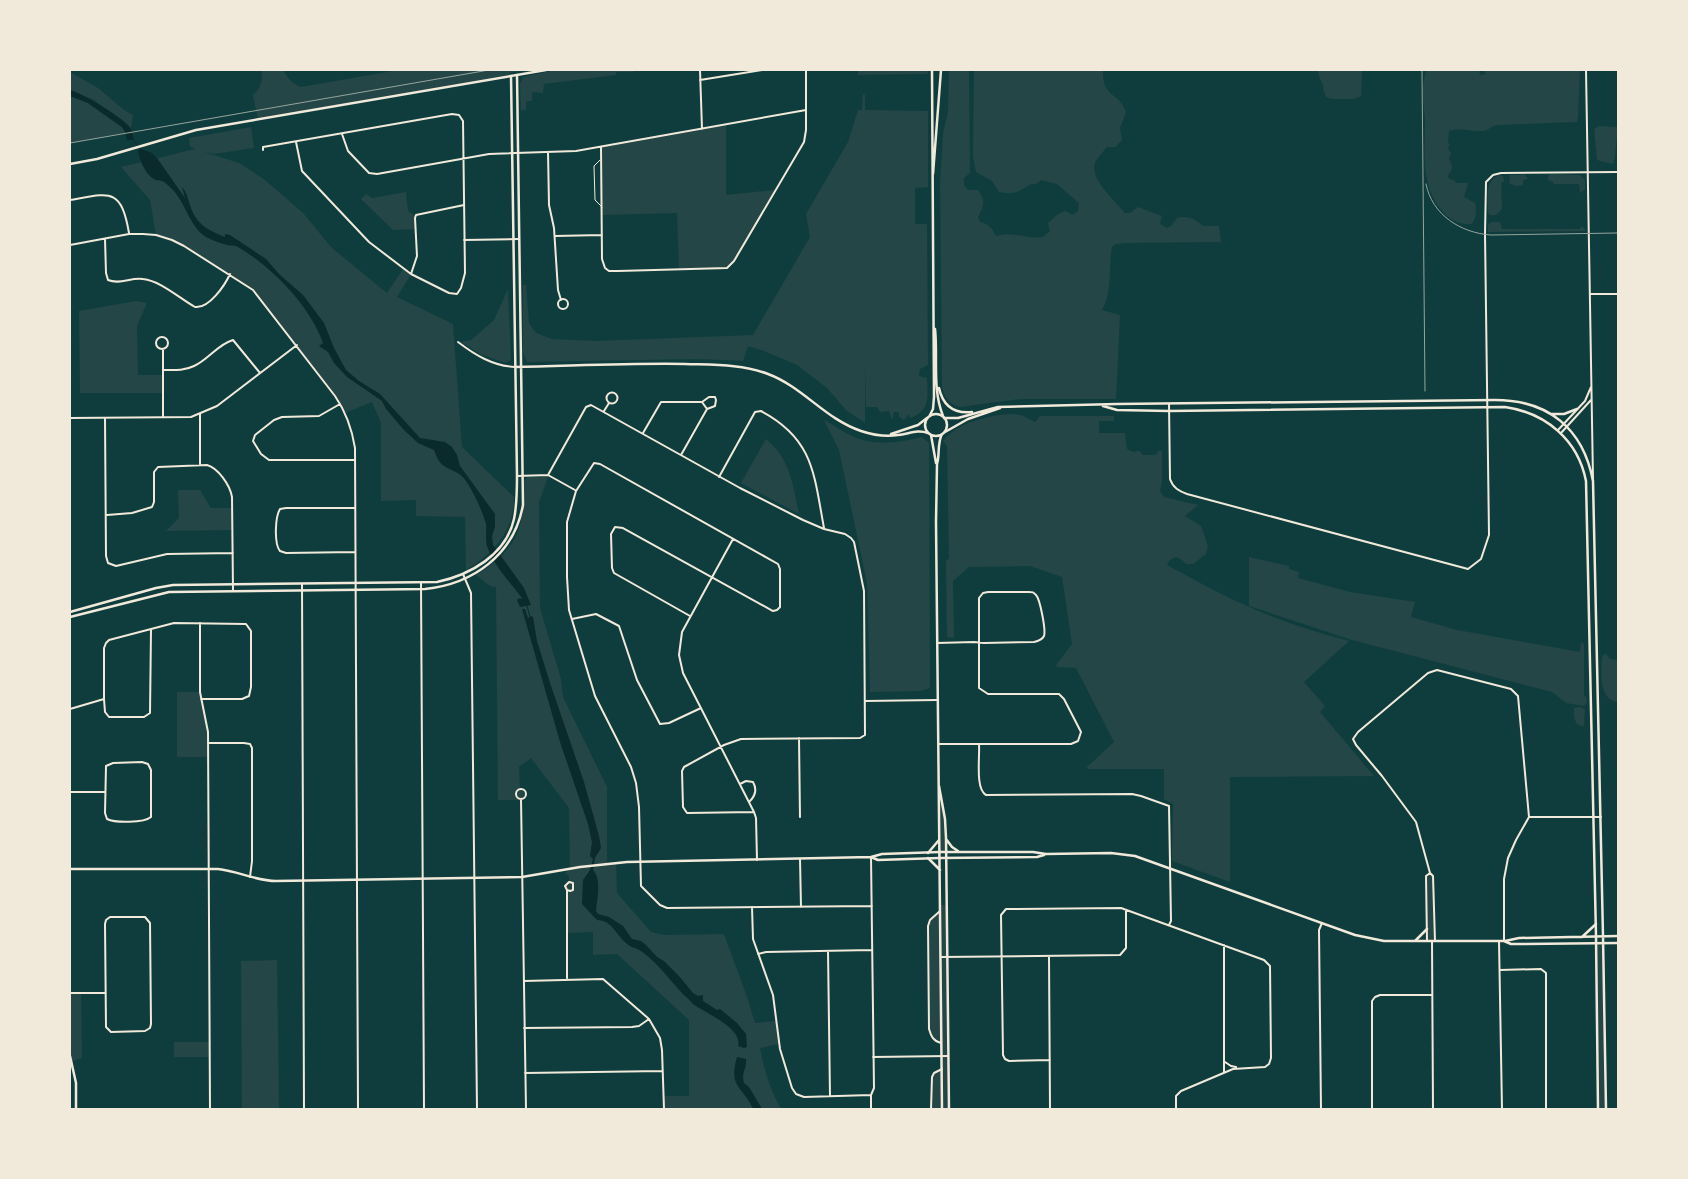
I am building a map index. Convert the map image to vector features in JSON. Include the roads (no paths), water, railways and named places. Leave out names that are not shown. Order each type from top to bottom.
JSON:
[{"type":"street","points":[[70,164],[97,159],[196,130],[546,70]]},
{"type":"street","points":[[700,70],[702,129]]},
{"type":"street","points":[[700,80],[762,70]]},
{"type":"street","points":[[601,146],[602,263],[605,268],[609,271],[716,269],[730,266],[803,144],[806,134],[806,70]]},
{"type":"street","points":[[932,70],[934,402],[925,426],[937,464],[942,1109]]},
{"type":"street","points":[[932,181],[941,70]]},
{"type":"street","points":[[1586,70],[1606,1109]]},
{"type":"street","points":[[70,617],[163,593],[233,590],[421,590],[443,587],[465,579],[490,563],[506,547],[514,534],[522,513],[523,476],[518,75]]},
{"type":"street","points":[[70,612],[161,587],[178,585],[421,583],[444,580],[463,574],[487,560],[503,544],[514,521],[517,476],[511,76]]},
{"type":"street","points":[[342,134],[348,151],[366,170],[373,174],[489,154],[569,152],[806,110]]},
{"type":"street","points":[[264,150],[263,147],[456,114],[461,117],[463,121],[464,273],[457,294],[449,293],[411,274],[369,242],[305,175],[300,166],[296,142]]},
{"type":"street","points":[[548,152],[550,205],[554,221],[557,283],[561,300],[559,307],[565,309],[568,307],[568,302],[561,300]]},
{"type":"street","points":[[1169,404],[1170,479],[1178,490],[1468,569],[1482,559],[1489,535],[1486,182],[1493,175],[1501,173],[1618,172]]},
{"type":"street","points":[[70,200],[104,194],[111,195],[125,214],[129,234]]},
{"type":"street","points":[[411,274],[417,256],[416,215],[418,213],[464,205]]},
{"type":"street","points":[[70,245],[129,234],[156,235],[172,240],[230,274],[258,294],[346,413],[353,437],[355,508],[358,1109]]},
{"type":"street","points":[[555,236],[602,235]]},
{"type":"street","points":[[104,239],[106,243],[106,273],[108,280],[115,283],[142,279],[152,281],[195,307],[202,306],[215,296],[230,274]]},
{"type":"street","points":[[464,240],[519,239]]},
{"type":"street","points":[[1589,294],[1618,294]]},
{"type":"street","points":[[934,322],[937,343],[938,402],[947,425],[939,441],[939,459],[937,464]]},
{"type":"street","points":[[162,337],[166,338],[168,343],[167,347],[163,349],[159,348],[156,342],[162,337]]},
{"type":"street","points":[[163,370],[184,369],[194,366],[233,340],[260,373]]},
{"type":"street","points":[[458,342],[481,358],[504,366],[670,364],[731,366],[751,369],[787,382],[830,415],[846,425],[866,433],[898,435],[920,431],[937,436],[983,414],[1009,407]]},
{"type":"street","points":[[70,418],[191,417],[217,406],[297,345]]},
{"type":"street","points":[[163,349],[163,417]]},
{"type":"street","points":[[938,384],[944,401],[950,408],[961,412],[980,411]]},
{"type":"street","points":[[1558,430],[1585,401],[1591,386]]},
{"type":"street","points":[[604,411],[609,403],[615,402],[616,394],[611,392],[606,395],[606,400],[609,403]]},
{"type":"street","points":[[643,433],[661,402],[702,402],[712,396],[716,400],[715,406],[707,409],[681,455]]},
{"type":"street","points":[[1561,433],[1592,398]]},
{"type":"street","points":[[887,435],[907,430],[937,414],[943,417],[958,418],[993,407],[1487,400],[1520,402],[1550,413],[1567,427],[1578,440],[1587,456],[1593,481]]},
{"type":"street","points":[[702,402],[707,409]]},
{"type":"street","points":[[1402,408],[1408,402]]},
{"type":"street","points":[[340,404],[319,416],[282,417],[274,420],[255,435],[253,441],[261,454],[269,460],[354,460]]},
{"type":"street","points":[[548,475],[586,407],[591,405],[719,477],[798,518],[824,529],[845,534],[854,542],[864,592],[865,732],[862,737],[741,739],[684,766],[682,771],[684,810],[687,813],[754,812]]},
{"type":"street","points":[[1102,405],[1117,410],[1169,411],[1506,407],[1528,412],[1546,420],[1572,446],[1586,481],[1594,817],[1598,1109]]},
{"type":"street","points":[[1550,413],[1564,414],[1578,409]]},
{"type":"street","points":[[719,477],[755,412],[762,411],[784,425],[795,436],[807,453],[814,475],[824,529]]},
{"type":"street","points":[[200,414],[200,465]]},
{"type":"street","points":[[105,418],[108,563],[112,566],[167,554],[233,553]]},
{"type":"street","points":[[690,616],[614,573],[612,570],[611,534],[613,529],[617,527],[623,528],[773,611],[777,610],[780,606],[780,569],[778,564],[597,463],[591,465],[576,490],[569,511],[566,532],[567,591],[572,619],[596,696],[631,767],[636,783],[639,807],[641,886],[664,908],[872,906]]},
{"type":"street","points":[[106,515],[132,513],[152,507],[154,502],[154,472],[158,467],[200,465],[213,468],[231,492],[233,590]]},
{"type":"street","points":[[517,476],[548,475],[576,490]]},
{"type":"street","points":[[355,508],[286,508],[280,509],[277,516],[277,544],[279,550],[286,552],[355,552]]},
{"type":"street","points":[[733,539],[690,616],[680,638],[679,655],[683,673],[754,812],[756,818],[757,860]]},
{"type":"street","points":[[463,574],[471,592],[477,1109]]},
{"type":"street","points":[[421,583],[424,1109]]},
{"type":"street","points":[[302,584],[304,1109]]},
{"type":"street","points":[[937,643],[978,642],[1040,641],[1044,632],[1037,596],[1029,592],[983,593],[978,600],[978,642],[979,684],[982,691],[988,694],[1059,694],[1064,699],[1081,732],[1078,741],[1071,744],[939,744]]},
{"type":"street","points":[[572,619],[596,614],[619,626],[637,680],[660,724],[669,723],[701,708]]},
{"type":"street","points":[[200,623],[201,699],[207,724],[208,743],[210,1109]]},
{"type":"street","points":[[151,629],[150,714],[144,717],[109,717],[105,712],[104,648],[110,640],[151,629],[174,624],[246,624],[250,628],[251,640],[251,688],[249,696],[242,698],[201,699]]},
{"type":"street","points":[[1433,1109],[1433,876],[1430,873],[1416,822],[1353,739],[1358,732],[1431,671],[1441,670],[1511,689],[1516,694],[1518,700],[1529,817],[1516,840],[1506,866],[1504,880],[1504,941]]},
{"type":"street","points":[[70,709],[104,699]]},
{"type":"street","points":[[864,701],[938,700]]},
{"type":"street","points":[[799,738],[800,817]]},
{"type":"street","points":[[208,743],[244,742],[250,744],[252,748],[252,861],[250,877]]},
{"type":"street","points":[[979,744],[979,786],[986,795],[1132,794],[1169,806],[1171,921],[1169,926]]},
{"type":"street","points":[[113,762],[142,762],[150,766],[151,817],[148,820],[112,821],[107,819],[105,814],[105,792],[105,770],[107,764],[113,762]]},
{"type":"street","points":[[740,784],[750,781],[755,785],[755,795],[749,802]]},
{"type":"street","points":[[939,786],[945,819],[946,838],[949,1109]]},
{"type":"street","points":[[520,799],[524,798],[526,794],[522,788],[517,790],[515,794],[520,799],[526,1109]]},
{"type":"street","points":[[70,792],[105,792]]},
{"type":"street","points":[[1529,817],[1601,817]]},
{"type":"street","points":[[928,853],[940,838]]},
{"type":"street","points":[[946,838],[952,847],[959,852]]},
{"type":"street","points":[[871,858],[882,854],[940,852],[1123,854],[1142,858],[1322,924],[1374,940],[1414,942],[1504,941],[1512,938],[1618,936]]},
{"type":"street","points":[[70,869],[209,869],[224,870],[271,881],[303,881],[522,876],[580,867],[639,862],[1037,857],[1046,854]]},
{"type":"street","points":[[870,1109],[870,1095],[874,1088],[871,858]]},
{"type":"street","points":[[928,858],[940,870]]},
{"type":"street","points":[[800,859],[801,907]]},
{"type":"street","points":[[1427,942],[1426,876],[1430,873]]},
{"type":"street","points":[[567,890],[567,979]]},
{"type":"street","points":[[752,907],[752,932],[773,995],[780,1049],[792,1088],[800,1096],[870,1095]]},
{"type":"street","points":[[1050,1060],[1009,1061],[1003,1057],[1001,915],[1006,909],[1110,907],[1126,909],[1264,960],[1270,966],[1271,1062],[1265,1067],[1238,1067],[1227,1065],[1224,1059]]},
{"type":"street","points":[[941,957],[1124,953],[1126,948],[1126,909]]},
{"type":"street","points":[[940,911],[930,920],[928,926],[929,1029],[931,1036],[937,1042],[942,1043]]},
{"type":"street","points":[[113,917],[146,918],[150,924],[150,1028],[142,1032],[114,1032],[108,1030],[105,1025],[105,993],[106,920],[113,917]]},
{"type":"street","points":[[1321,1109],[1319,930],[1322,924]]},
{"type":"street","points":[[1582,937],[1596,924]]},
{"type":"street","points":[[1414,942],[1427,929]]},
{"type":"street","points":[[1499,941],[1502,1109]]},
{"type":"street","points":[[1504,941],[1512,944],[1618,943]]},
{"type":"street","points":[[1224,945],[1224,1072]]},
{"type":"street","points":[[758,954],[766,952],[872,950]]},
{"type":"street","points":[[828,951],[830,1096]]},
{"type":"street","points":[[1049,956],[1050,1109]]},
{"type":"street","points":[[1500,970],[1541,969],[1546,973],[1546,1109]]},
{"type":"street","points":[[524,981],[603,979],[649,1019],[660,1038],[664,1109]]},
{"type":"street","points":[[70,993],[105,993]]},
{"type":"street","points":[[1372,1109],[1372,1001],[1375,997],[1380,996],[1432,995]]},
{"type":"street","points":[[524,1028],[632,1027],[639,1026],[649,1019]]},
{"type":"street","points":[[70,1056],[76,1083],[76,1109]]},
{"type":"street","points":[[873,1057],[948,1056]]},
{"type":"street","points":[[1176,1109],[1176,1096],[1179,1092],[1238,1067]]},
{"type":"street","points":[[931,1109],[932,1077],[942,1069]]},
{"type":"street","points":[[525,1073],[662,1071]]},
{"type":"lane","points":[[601,160],[594,166],[594,183],[595,200],[602,208]]},
{"type":"waterway","points":[[134,141],[141,149]]},
{"type":"waterway","points":[[527,606],[530,617]]},
{"type":"railway","points":[[70,143],[489,70]]},
{"type":"railway","points":[[1422,70],[1425,391]]},
{"type":"railway","points":[[1426,184],[1434,205],[1441,213],[1459,226],[1480,234],[1618,233]]}]
